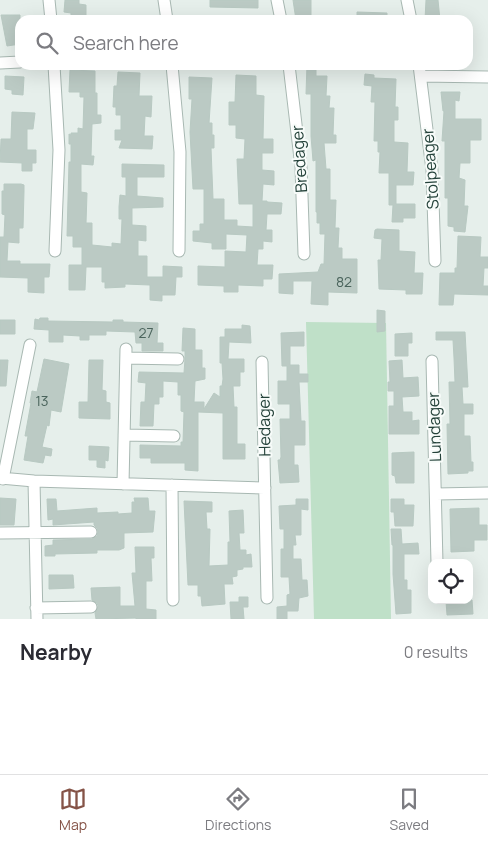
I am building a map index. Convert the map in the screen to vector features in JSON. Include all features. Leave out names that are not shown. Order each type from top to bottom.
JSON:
[{"type":"street","points":[[49,0],[50,15]]},
{"type":"street","points":[[164,0],[166,15]]},
{"type":"street","points":[[277,0],[280,15]]},
{"type":"street","points":[[407,0],[410,15]]},
{"type":"street","points":[[0,63],[15,62]]},
{"type":"street","points":[[54,70],[59,150],[55,250]]},
{"type":"street","points":[[172,70],[180,152],[179,251]]},
{"type":"street","name":"Bredager","points":[[291,70],[301,168],[304,254]]},
{"type":"street","name":"Stolpeager","points":[[435,261],[432,170],[420,71],[488,77]]},
{"type":"street","points":[[30,345],[1,478],[34,481],[265,488]]},
{"type":"street","points":[[123,484],[126,353],[178,359]]},
{"type":"street","name":"Lundager","points":[[432,361],[437,559]]},
{"type":"street","name":"Hedager","points":[[262,362],[267,598]]},
{"type":"street","points":[[124,436],[174,436]]},
{"type":"street","points":[[34,481],[37,614],[91,607]]},
{"type":"street","points":[[172,485],[173,600]]},
{"type":"street","points":[[436,494],[488,493]]},
{"type":"street","points":[[0,533],[91,532]]},
{"type":"green space","points":[[306,322],[386,323],[391,619],[314,619]]},
{"type":"building","points":[[65,0],[79,0],[79,4],[86,5],[86,15],[71,15],[71,13],[64,12]]},
{"type":"building","points":[[210,0],[258,0],[258,8],[210,7]]},
{"type":"building","points":[[293,0],[311,0],[311,15],[295,15]]},
{"type":"building","points":[[426,0],[438,0],[440,15],[425,15]]},
{"type":"building","points":[[357,12],[387,13],[387,15],[357,15]]},
{"type":"building","points":[[1,15],[15,15],[15,45],[7,46]]},
{"type":"building","points":[[70,70],[95,71],[97,115],[101,115],[101,123],[92,124],[91,156],[94,156],[93,165],[81,164],[81,192],[87,193],[86,223],[92,223],[92,245],[112,247],[112,243],[121,244],[122,219],[119,219],[120,195],[126,196],[126,177],[122,177],[122,164],[164,165],[164,177],[137,177],[137,196],[163,198],[163,207],[132,208],[132,225],[146,226],[146,241],[138,240],[138,256],[147,256],[147,277],[163,277],[163,266],[182,267],[182,277],[176,277],[175,295],[162,295],[162,301],[150,300],[150,285],[125,284],[125,287],[105,288],[105,282],[102,282],[102,267],[86,267],[85,290],[69,290],[69,265],[82,265],[82,247],[73,247],[73,236],[67,236],[69,162],[71,162],[69,134],[78,133],[78,128],[83,129],[84,97],[80,97],[80,92],[69,92]]},
{"type":"building","points":[[307,70],[316,70],[316,76],[327,76],[326,96],[330,96],[329,108],[334,108],[333,135],[336,135],[336,143],[324,143],[326,169],[330,169],[330,200],[336,200],[335,228],[339,228],[338,248],[342,248],[342,259],[357,259],[357,293],[328,292],[328,305],[311,304],[312,281],[293,281],[293,294],[279,293],[279,274],[318,272],[321,264],[324,264],[325,234],[320,234],[320,223],[317,223],[316,212],[316,160],[313,161],[311,136],[311,94],[306,94]]},
{"type":"building","points":[[118,72],[140,73],[139,96],[152,96],[151,117],[145,116],[144,136],[153,136],[152,149],[119,148],[122,140],[115,140],[115,130],[121,130],[121,115],[116,115],[116,107],[113,107],[114,86],[117,86]]},
{"type":"building","points":[[365,74],[374,75],[374,78],[396,79],[395,107],[398,107],[398,120],[394,120],[394,142],[408,143],[407,172],[414,172],[413,185],[396,185],[396,204],[415,204],[415,218],[403,218],[403,222],[392,222],[393,205],[389,205],[389,173],[379,173],[380,152],[378,152],[378,141],[374,141],[375,102],[371,102],[372,86],[364,85]]},
{"type":"building","points":[[236,75],[256,76],[256,95],[264,96],[263,139],[273,139],[273,153],[262,153],[262,170],[274,171],[274,185],[263,184],[262,201],[282,203],[281,214],[267,214],[266,230],[272,230],[272,242],[263,241],[263,249],[258,249],[257,265],[273,265],[272,279],[263,279],[263,286],[238,285],[238,292],[224,292],[224,286],[198,285],[198,266],[225,267],[225,251],[246,252],[247,235],[226,234],[226,249],[212,249],[212,243],[193,241],[193,231],[200,231],[200,224],[204,224],[204,189],[193,189],[190,132],[192,99],[189,99],[189,77],[212,78],[209,123],[212,123],[212,135],[214,135],[214,148],[211,148],[213,199],[224,199],[224,220],[237,220],[237,226],[253,227],[253,204],[239,204],[237,159],[244,159],[245,139],[236,138],[236,125],[229,125],[229,102],[235,102]]},
{"type":"building","points":[[5,76],[24,77],[23,95],[12,94],[12,90],[5,89]]},
{"type":"building","points":[[441,92],[460,92],[459,101],[455,100],[455,119],[481,119],[481,140],[470,140],[470,163],[460,163],[459,178],[465,180],[464,206],[468,206],[465,232],[454,231],[454,227],[448,226],[448,198],[445,198],[445,141],[442,141],[444,111]]},
{"type":"building","points":[[12,112],[35,113],[33,129],[27,129],[27,150],[36,150],[36,163],[32,163],[32,171],[22,171],[22,163],[0,162],[1,139],[11,139]]},
{"type":"building","points":[[4,184],[24,185],[23,228],[19,228],[19,243],[8,242],[7,261],[20,261],[20,264],[50,264],[49,277],[44,277],[44,293],[28,292],[28,278],[0,277],[0,237],[4,237],[5,215],[2,214],[2,191],[4,191]]},
{"type":"building","points":[[375,230],[399,230],[399,251],[415,252],[414,273],[423,273],[422,294],[406,294],[406,290],[379,289],[378,260],[381,260],[382,239],[374,238]]},
{"type":"building","points":[[458,236],[481,237],[480,257],[488,257],[488,268],[484,268],[483,286],[488,286],[488,295],[454,294],[453,305],[439,305],[440,273],[455,273],[455,268],[457,268]]},
{"type":"building","points":[[377,310],[385,311],[385,331],[377,332]]},
{"type":"building","points":[[40,318],[48,318],[48,321],[113,322],[113,320],[123,320],[123,322],[158,323],[157,343],[163,343],[163,351],[142,351],[142,343],[136,343],[135,332],[106,331],[106,335],[89,335],[89,340],[80,340],[80,336],[63,335],[63,342],[49,342],[49,330],[34,329],[35,319],[39,320]]},
{"type":"building","points":[[0,320],[15,320],[15,334],[0,334]]},
{"type":"building","points":[[242,325],[250,326],[251,343],[229,342],[228,359],[244,359],[244,372],[240,372],[240,386],[233,386],[234,407],[237,407],[237,444],[245,444],[245,459],[223,459],[223,413],[198,412],[198,471],[185,470],[185,463],[151,463],[151,458],[140,458],[140,445],[181,446],[181,442],[183,442],[184,412],[181,411],[181,395],[178,395],[178,382],[163,381],[163,397],[159,397],[159,404],[154,404],[153,426],[140,426],[141,402],[145,402],[146,383],[138,382],[139,372],[184,373],[185,351],[182,351],[183,328],[195,329],[195,350],[202,350],[202,368],[205,368],[205,379],[195,381],[194,402],[204,402],[204,409],[214,393],[220,397],[220,386],[222,386],[223,379],[222,363],[220,363],[220,337],[225,337],[225,329],[242,329]]},
{"type":"building","points":[[304,332],[304,346],[290,346],[290,365],[299,365],[299,374],[308,374],[308,382],[299,382],[301,421],[305,421],[305,445],[294,445],[294,465],[298,465],[299,482],[280,483],[278,460],[281,457],[280,419],[290,419],[290,404],[278,404],[278,381],[287,381],[287,366],[282,366],[281,333]]},
{"type":"building","points":[[436,332],[465,332],[468,387],[462,387],[463,404],[473,404],[473,414],[464,414],[464,436],[470,436],[471,462],[473,462],[473,471],[468,471],[468,473],[448,474],[447,424],[450,424],[449,382],[455,382],[453,340],[436,340]]},
{"type":"building","points":[[412,333],[412,343],[408,343],[408,356],[395,356],[395,334]]},
{"type":"building","points":[[44,359],[69,364],[61,412],[51,410],[49,426],[47,425],[42,447],[52,449],[51,456],[45,455],[43,463],[24,460],[28,436],[25,436],[32,391],[37,392]]},
{"type":"building","points":[[0,360],[8,360],[6,386],[0,386]]},
{"type":"building","points":[[89,360],[103,360],[102,390],[106,391],[106,402],[110,403],[110,419],[79,418],[79,402],[88,402]]},
{"type":"building","points":[[402,360],[403,378],[418,377],[419,396],[402,397],[403,412],[412,412],[412,421],[419,420],[419,434],[389,434],[389,406],[394,406],[394,391],[388,391],[388,382],[390,382],[389,361]]},
{"type":"building","points":[[89,446],[109,447],[108,461],[105,460],[105,468],[97,467],[97,460],[89,460]]},
{"type":"building","points":[[414,452],[414,483],[396,483],[395,476],[392,475],[392,453]]},
{"type":"building","points":[[0,498],[16,499],[14,525],[0,525]]},
{"type":"building","points":[[134,498],[148,498],[149,511],[155,511],[153,532],[124,533],[124,548],[119,550],[97,550],[97,553],[45,556],[45,546],[53,545],[53,540],[92,539],[97,536],[98,532],[94,522],[53,525],[53,519],[48,520],[47,499],[56,499],[57,511],[97,508],[97,513],[118,512],[118,514],[132,513],[132,502],[135,502]]},
{"type":"building","points":[[296,499],[308,499],[308,510],[301,509],[301,535],[295,535],[296,545],[293,545],[293,559],[301,559],[302,580],[307,580],[308,596],[299,598],[298,611],[287,611],[287,619],[277,619],[277,607],[287,606],[287,595],[290,594],[289,577],[281,577],[281,549],[284,549],[284,529],[280,529],[279,506],[296,505]]},
{"type":"building","points":[[391,499],[404,499],[404,505],[414,505],[413,526],[395,526],[394,512],[391,512]]},
{"type":"building","points":[[184,501],[212,502],[212,512],[206,512],[207,529],[210,529],[209,566],[228,565],[228,542],[230,542],[229,511],[243,510],[244,533],[239,533],[240,550],[246,550],[246,555],[251,554],[252,567],[243,567],[243,569],[237,570],[237,576],[232,577],[233,584],[224,584],[225,604],[202,606],[201,596],[198,596],[198,585],[188,585]]},
{"type":"building","points":[[479,508],[479,525],[487,525],[487,540],[474,540],[474,551],[451,552],[450,509]]},
{"type":"building","points":[[391,529],[401,529],[402,544],[418,543],[419,554],[404,554],[404,580],[407,580],[407,590],[411,590],[411,613],[396,614]]},
{"type":"building","points":[[135,547],[154,547],[154,558],[151,558],[152,581],[146,581],[146,609],[156,610],[156,619],[96,619],[95,613],[98,606],[92,600],[91,588],[120,587],[120,606],[135,606],[132,573],[136,573]]},
{"type":"building","points":[[49,575],[73,575],[74,588],[49,589]]},
{"type":"building","points":[[239,597],[248,597],[248,607],[243,607],[244,619],[231,619],[230,602],[239,602]]},
{"type":"building","points":[[446,604],[472,604],[473,614],[447,615]]}]
